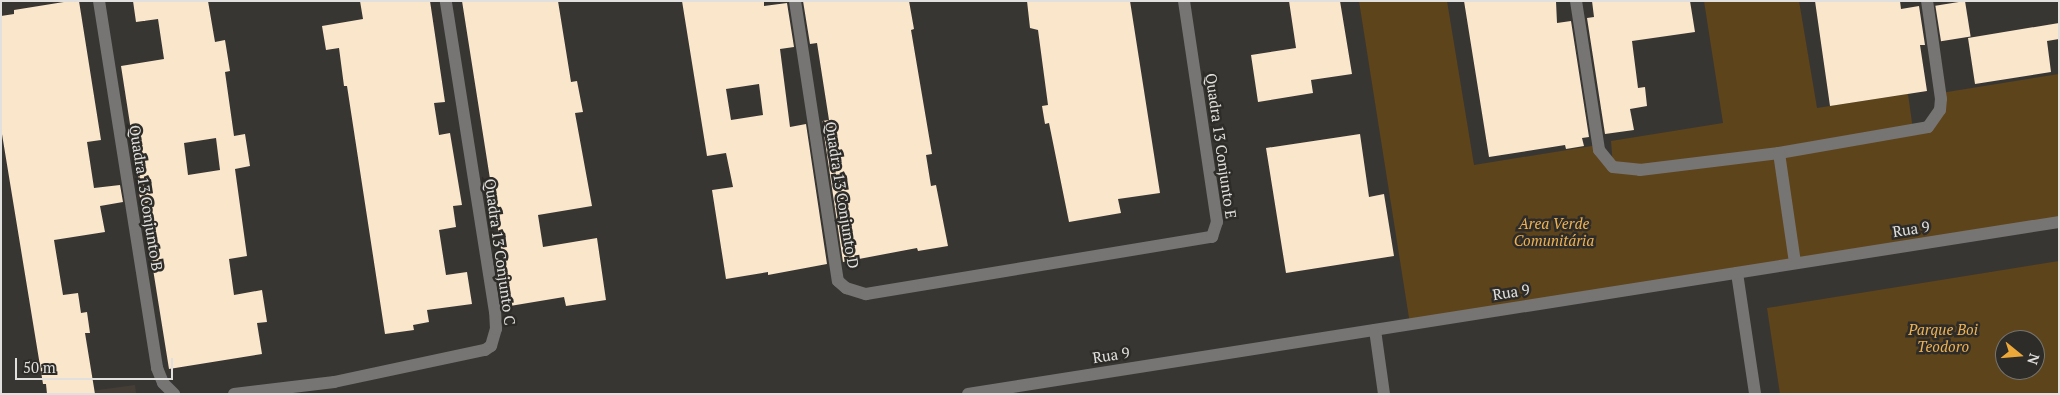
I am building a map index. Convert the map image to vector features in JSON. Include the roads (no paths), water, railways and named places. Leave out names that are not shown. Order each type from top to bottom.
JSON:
[{"type":"street","name":"Quadra 13 Conjunto B","points":[[99,1],[157,368],[163,383],[174,394]]},
{"type":"street","name":"Quadra 13 Conjunto C","points":[[234,394],[334,382],[485,350],[495,338],[495,312],[446,1]]},
{"type":"street","name":"Quadra 13 Conjunto D","points":[[795,1],[838,281],[846,288],[866,294],[1008,273]]},
{"type":"street","name":"Quadra 13 Conjunto E","points":[[1008,273],[1204,240],[1216,233],[1217,222],[1184,1]]},
{"type":"street","points":[[1576,1],[1599,150],[1613,167],[1640,170],[1780,153],[1928,127],[1940,110],[1941,99],[1927,1]]},
{"type":"street","points":[[1780,153],[1795,263]]},
{"type":"street","name":"Rua 9","points":[[968,394],[2059,222]]},
{"type":"street","points":[[1737,273],[1755,394]]},
{"type":"street","points":[[1375,330],[1384,394]]},
{"type":"park label","name":"Area Verde Comunitária","points":[[1554,232]]},
{"type":"park label","name":"Parque Boi Teodoro","points":[[1943,338]]}]
